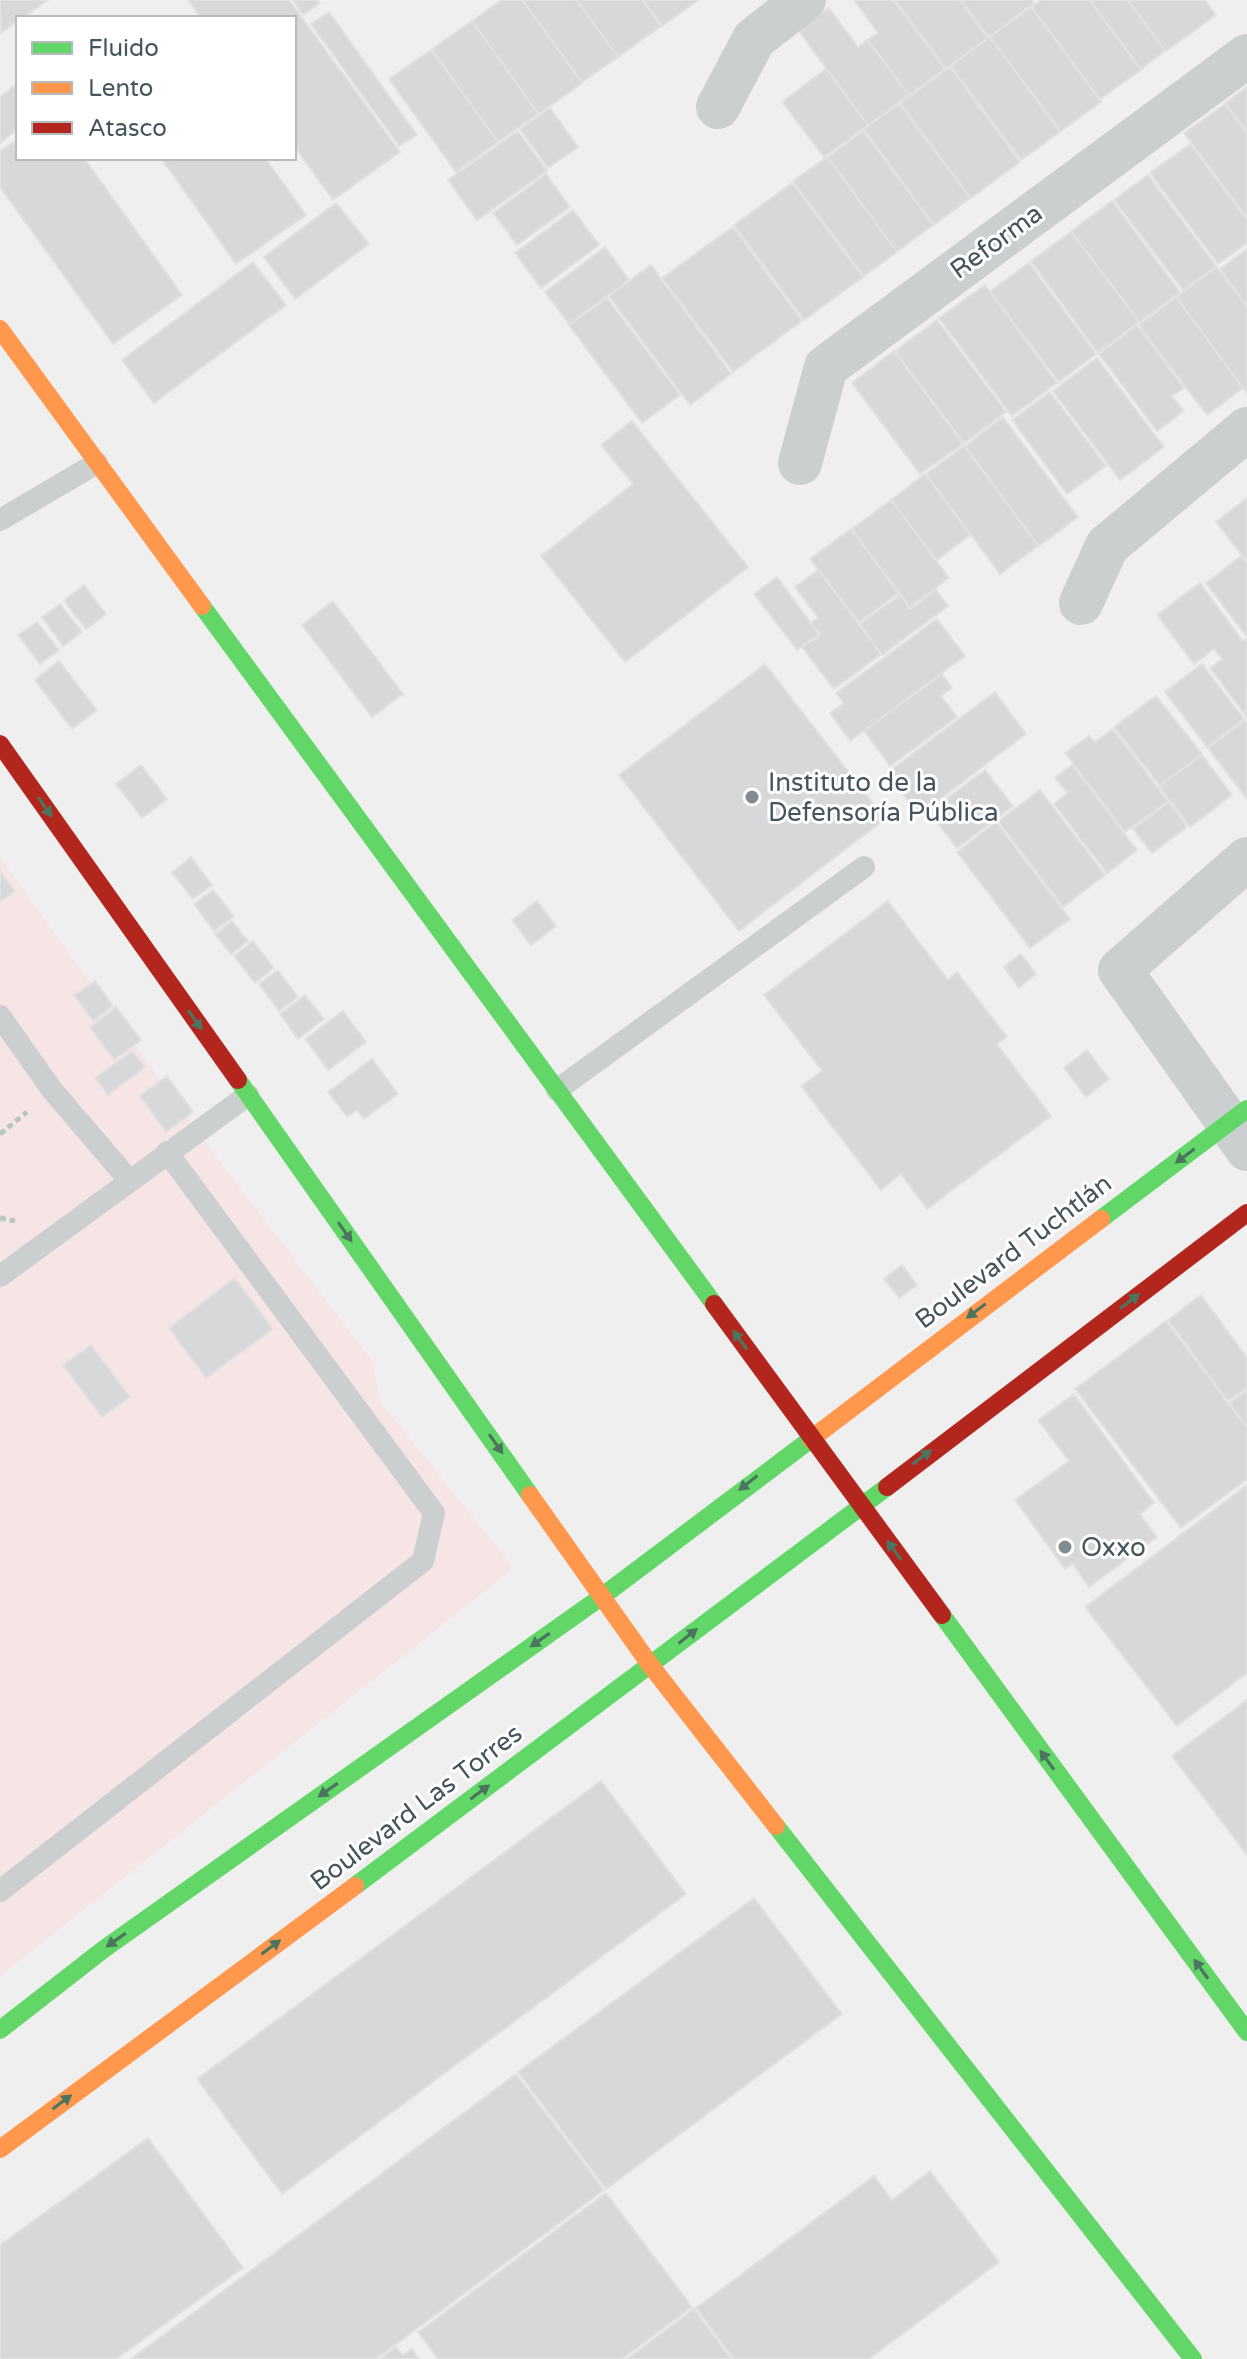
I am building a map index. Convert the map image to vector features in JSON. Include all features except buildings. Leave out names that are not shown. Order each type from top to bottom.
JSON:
[{"type":"street","points":[[718,107],[754,39],[804,0]]},
{"type":"street","name":"Reforma","points":[[800,463],[826,367],[1247,56]]},
{"type":"street","points":[[0,329],[1247,2032]]},
{"type":"street","points":[[1081,603],[1107,546],[1247,429]]},
{"type":"street","points":[[0,744],[604,1595],[651,1666],[1193,2359]]},
{"type":"street","points":[[1241,1127],[1120,970],[1247,859]]},
{"type":"street","name":"Boulevard Tuchtlán","points":[[810,1436],[1241,1127]]},
{"type":"street","points":[[860,1504],[1247,1213]]},
{"type":"street","points":[[0,2030],[104,1949],[604,1595],[810,1436]]},
{"type":"street","name":"Boulevard Las Torres","points":[[0,2149],[651,1666],[860,1504]]},
{"type":"lane","points":[[0,520],[97,463]]},
{"type":"lane","points":[[557,1090],[864,867]]},
{"type":"lane","points":[[0,1016],[52,1090],[129,1180]]},
{"type":"lane","points":[[0,1276],[248,1095]]},
{"type":"lane","points":[[0,1891],[423,1561],[428,1540],[434,1513],[167,1152]]},
{"type":"shaded area","points":[[0,857],[196,1130],[373,1362],[380,1402],[514,1568],[0,1976]]},
{"type":"traffic: fast","points":[[202,606],[714,1304]]},
{"type":"traffic: fast","points":[[238,1080],[530,1495]]},
{"type":"traffic: fast","points":[[1101,1219],[1247,1109]]},
{"type":"traffic: fast","points":[[0,2030],[104,1949],[604,1595],[811,1439]]},
{"type":"traffic: fast","points":[[355,1886],[887,1487]]},
{"type":"traffic: fast","points":[[942,1615],[1247,2032]]},
{"type":"traffic: fast","points":[[776,1826],[1193,2359]]},
{"type":"traffic: slow","points":[[0,329],[202,606]]},
{"type":"traffic: slow","points":[[811,1439],[1101,1219]]},
{"type":"traffic: slow","points":[[530,1495],[651,1666],[776,1826]]},
{"type":"traffic: slow","points":[[0,2149],[355,1886]]},
{"type":"traffic: jam","points":[[0,744],[238,1080]]},
{"type":"traffic: jam","points":[[887,1487],[1247,1213]]},
{"type":"traffic: jam","points":[[714,1304],[942,1615]]},
{"type":"place","name":"Instituto de la Defensoría Pública","points":[[752,797]]},
{"type":"place","name":"Oxxo","points":[[1065,1547]]}]
